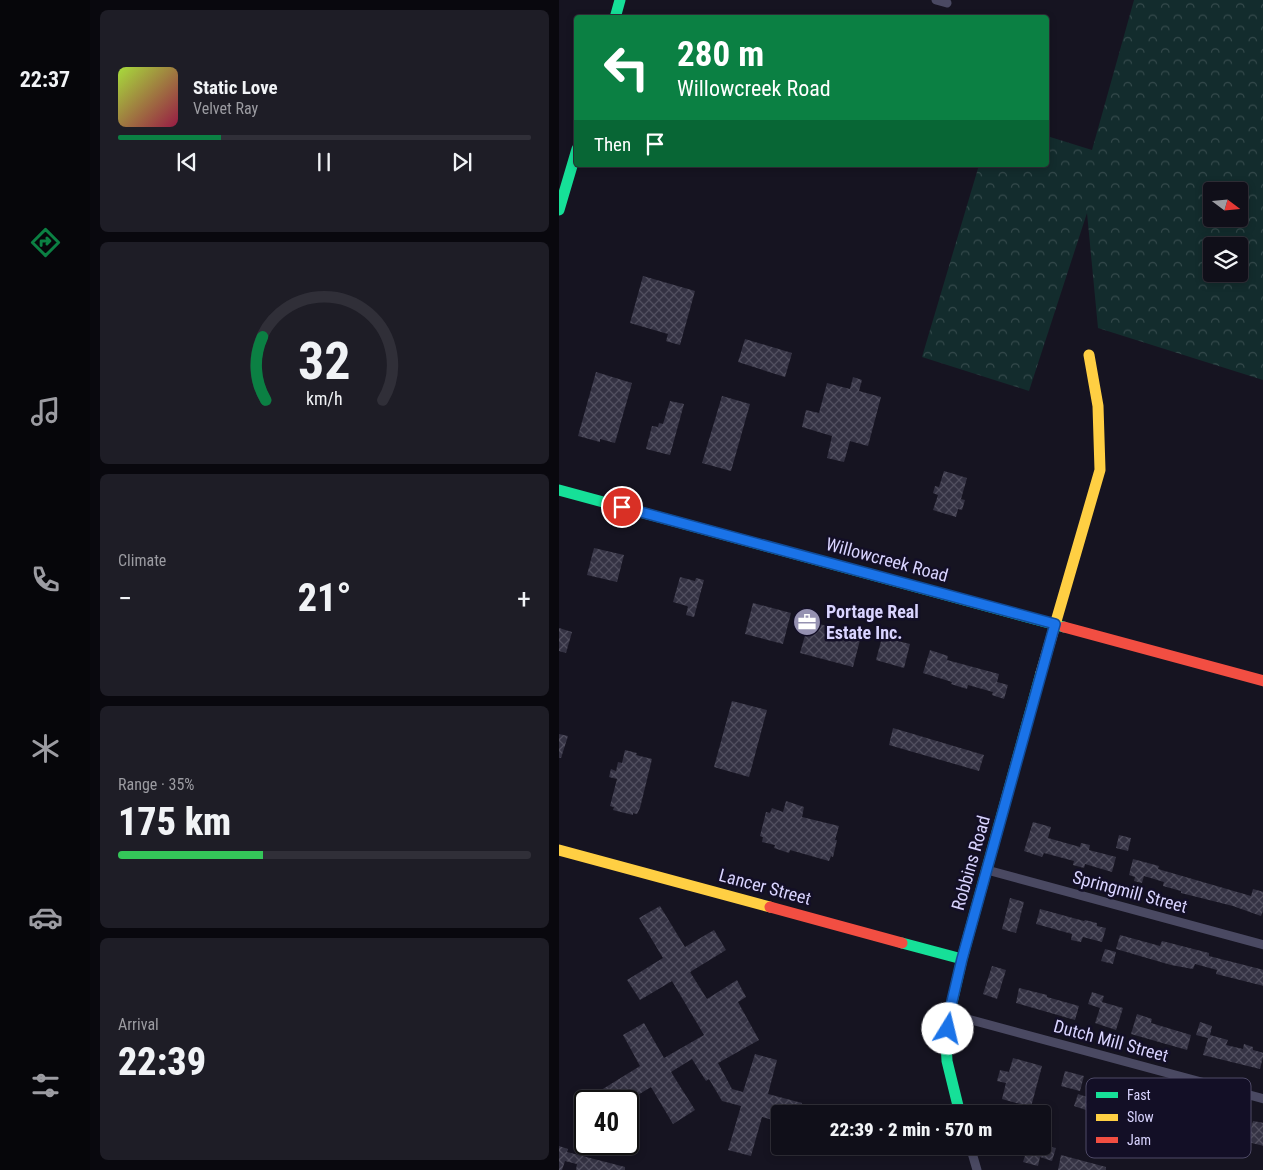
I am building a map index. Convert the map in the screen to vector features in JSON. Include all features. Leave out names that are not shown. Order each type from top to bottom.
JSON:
[{"type":"street","points":[[616,15],[620,0]]},
{"type":"street","points":[[936,0],[947,3]]},
{"type":"street","points":[[559,210],[574,159]]},
{"type":"street","name":"Robbins Road","points":[[958,1105],[949,1074],[946,1043],[949,1014],[962,959],[1100,470],[1098,406],[1089,354]]},
{"type":"street","name":"Willowcreek Road","points":[[559,490],[1263,681]]},
{"type":"street","name":"Lancer Street","points":[[559,850],[962,959]]},
{"type":"street","name":"Springmill Street","points":[[987,870],[1263,945]]},
{"type":"street","name":"Dutch Mill Street","points":[[949,1014],[1185,1078]]},
{"type":"street","points":[[973,1155],[977,1170]]},
{"type":"green space","points":[[1134,0],[1263,0],[1263,380],[1098,328],[1087,213],[1029,391],[922,357],[978,167],[1049,167],[1049,137],[1092,150]]},
{"type":"building","points":[[643,276],[695,291],[680,345],[666,341],[668,334],[630,323]]},
{"type":"building","points":[[745,339],[792,353],[785,377],[738,362]]},
{"type":"building","points":[[596,372],[632,383],[615,443],[600,439],[600,442],[578,436]]},
{"type":"building","points":[[853,377],[862,380],[859,391],[881,397],[868,446],[850,441],[844,462],[827,458],[832,436],[802,427],[806,410],[819,413],[827,383],[850,389]]},
{"type":"building","points":[[722,396],[750,404],[731,471],[702,463]]},
{"type":"building","points":[[670,401],[684,404],[670,455],[646,449],[652,426],[658,427],[659,423],[663,424]]},
{"type":"building","points":[[944,471],[967,478],[961,499],[965,500],[962,510],[958,509],[956,517],[933,510],[938,495],[933,493],[935,486],[939,487]]},
{"type":"building","points":[[594,548],[624,555],[617,582],[587,575]]},
{"type":"building","points":[[680,577],[695,581],[696,578],[704,580],[694,617],[686,615],[687,606],[673,602]]},
{"type":"building","points":[[753,603],[791,613],[783,644],[745,634]]},
{"type":"building","points":[[809,621],[861,636],[853,667],[800,653]]},
{"type":"building","points":[[559,628],[572,632],[566,653],[559,651]]},
{"type":"building","points":[[882,637],[910,644],[904,668],[876,660]]},
{"type":"building","points":[[930,650],[948,656],[947,660],[999,674],[997,682],[1008,685],[1004,699],[992,695],[993,692],[968,685],[967,689],[923,673]]},
{"type":"building","points":[[732,701],[767,710],[749,777],[714,767]]},
{"type":"building","points":[[893,728],[984,755],[979,771],[889,745]]},
{"type":"building","points":[[559,734],[568,736],[561,758],[559,758]]},
{"type":"building","points":[[625,750],[652,759],[640,808],[637,814],[633,813],[633,815],[613,810],[614,807],[610,806],[617,779],[609,777],[611,769],[616,771],[618,762],[622,763]]},
{"type":"building","points":[[786,801],[804,807],[802,817],[839,826],[833,857],[831,856],[829,861],[790,850],[789,853],[774,848],[775,845],[762,842],[763,837],[760,836],[766,812],[770,813],[772,808],[783,812]]},
{"type":"building","points":[[1033,822],[1051,827],[1048,838],[1080,847],[1081,843],[1090,845],[1089,850],[1116,857],[1112,872],[1085,864],[1084,868],[1073,865],[1074,861],[1044,853],[1042,857],[1024,851]]},
{"type":"building","points":[[1119,835],[1131,838],[1128,851],[1116,848]]},
{"type":"building","points":[[1133,859],[1159,866],[1158,869],[1251,896],[1253,889],[1264,892],[1264,909],[1261,916],[1233,906],[1181,893],[1181,891],[1163,886],[1164,882],[1144,876],[1142,883],[1134,881],[1135,877],[1129,875]]},
{"type":"building","points":[[1010,898],[1024,902],[1016,933],[1002,929]]},
{"type":"building","points":[[660,906],[685,947],[714,930],[726,950],[690,972],[707,999],[737,980],[746,997],[738,1002],[759,1040],[718,1063],[732,1089],[743,1092],[755,1054],[777,1060],[768,1094],[802,1103],[801,1105],[771,1105],[771,1120],[762,1117],[751,1156],[728,1150],[741,1106],[722,1101],[709,1079],[706,1081],[692,1059],[671,1072],[695,1110],[673,1124],[651,1087],[639,1094],[639,1090],[601,1090],[640,1066],[623,1035],[644,1023],[664,1058],[704,1035],[672,981],[640,1000],[627,980],[663,958],[639,918]]},
{"type":"building","points":[[1040,909],[1097,923],[1097,926],[1106,928],[1102,942],[1083,937],[1081,942],[1071,940],[1072,934],[1036,924]]},
{"type":"building","points":[[1120,935],[1160,946],[1162,941],[1209,953],[1209,956],[1264,970],[1264,986],[1216,974],[1217,970],[1195,964],[1193,969],[1171,965],[1116,949]]},
{"type":"building","points":[[1105,949],[1116,952],[1113,964],[1101,961]]},
{"type":"building","points":[[992,966],[1006,970],[997,999],[983,994]]},
{"type":"building","points":[[1019,988],[1079,1006],[1075,1020],[1016,1003]]},
{"type":"building","points":[[1092,992],[1104,996],[1102,1002],[1123,1008],[1116,1030],[1095,1023],[1100,1008],[1088,1004]]},
{"type":"building","points":[[1137,1014],[1152,1019],[1151,1023],[1191,1035],[1187,1050],[1131,1034]]},
{"type":"building","points":[[1200,1022],[1212,1026],[1210,1035],[1228,1040],[1226,1045],[1243,1049],[1244,1044],[1253,1047],[1253,1050],[1264,1053],[1260,1069],[1203,1055],[1208,1038],[1196,1035]]},
{"type":"building","points":[[1013,1058],[1042,1066],[1032,1105],[1024,1105],[1002,1099],[1006,1083],[997,1081],[1000,1070],[1009,1072]]},
{"type":"building","points":[[1065,1071],[1084,1076],[1080,1091],[1061,1086]]},
{"type":"building","points":[[1078,1094],[1086,1097],[1086,1110],[1074,1106]]},
{"type":"building","points":[[1253,1121],[1264,1123],[1264,1146],[1251,1143]]},
{"type":"building","points":[[559,1146],[568,1149],[567,1152],[574,1155],[625,1167],[625,1170],[576,1170],[577,1164],[565,1161],[562,1170],[559,1170]]},
{"type":"building","points":[[1051,1147],[1056,1148],[1052,1161],[1040,1157],[1038,1166],[1023,1162],[1025,1155],[1051,1155]]},
{"type":"building","points":[[1061,1155],[1106,1167],[1106,1170],[1058,1170]]},
{"type":"traffic: fast","points":[[616,15],[620,0]]},
{"type":"traffic: fast","points":[[559,210],[574,159]]},
{"type":"traffic: fast","points":[[559,490],[1064,627]]},
{"type":"traffic: fast","points":[[958,1105],[947,1061],[946,1042],[950,1011],[962,959],[1041,673]]},
{"type":"traffic: fast","points":[[902,943],[962,959]]},
{"type":"traffic: slow","points":[[1041,673],[1100,470],[1098,406],[1089,355]]},
{"type":"traffic: slow","points":[[559,850],[770,907]]},
{"type":"traffic: jam","points":[[1064,627],[1264,681]]},
{"type":"traffic: jam","points":[[770,907],[902,943]]},
{"type":"place","name":"Portage Real Estate Inc.","points":[[807,622]]},
{"type":"route","points":[[622,507],[1055,624],[962,959],[949,1014],[948,1029]]}]
